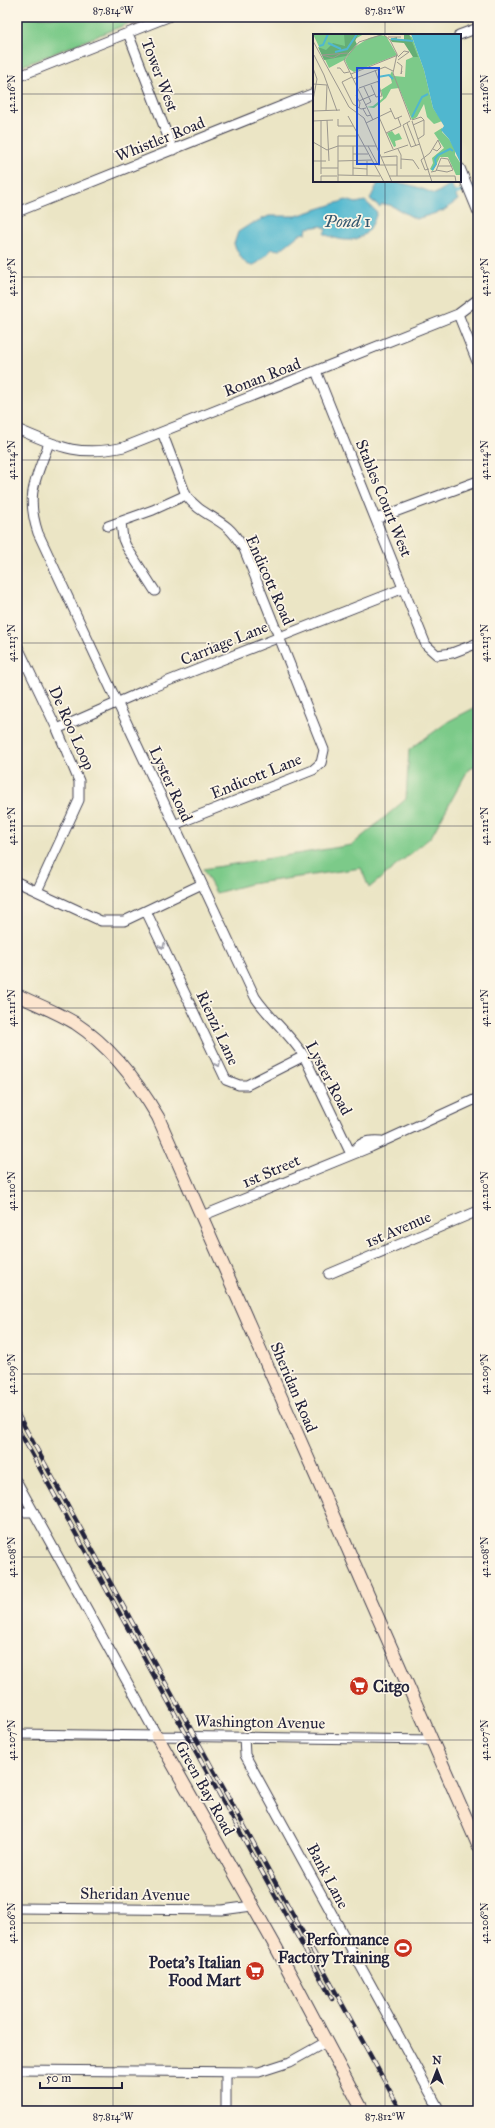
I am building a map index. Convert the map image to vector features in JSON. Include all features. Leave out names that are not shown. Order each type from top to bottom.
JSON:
[{"type":"main road","name":"Sheridan Road","points":[[17,995],[76,1024],[101,1044],[130,1074],[144,1092],[158,1117],[478,1845]]},
{"type":"main road","name":"Green Bay Road","points":[[157,1736],[252,1906],[363,2111]]},
{"type":"street","points":[[17,77],[168,17]]},
{"type":"street","points":[[461,35],[478,28]]},
{"type":"street","name":"Tower West","points":[[128,33],[173,150]]},
{"type":"street","name":"Whistler Road","points":[[17,212],[313,93]]},
{"type":"street","points":[[461,170],[478,212]]},
{"type":"street","name":"Ronan Road","points":[[49,443],[66,449],[84,452],[102,452],[124,447],[458,314],[478,299]]},
{"type":"street","points":[[458,314],[478,364]]},
{"type":"street","name":"Stables Court West","points":[[316,371],[426,645],[437,655],[452,653],[478,643]]},
{"type":"street","points":[[17,429],[49,443]]},
{"type":"street","name":"Endicott Road","points":[[162,432],[186,495],[192,504],[228,528],[244,549],[318,736]]},
{"type":"street","name":"Lyster Road","points":[[49,443],[31,491],[32,518],[38,533],[116,703],[255,997],[265,1012],[298,1046],[351,1154]]},
{"type":"street","points":[[376,519],[478,481]]},
{"type":"street","points":[[108,526],[153,510],[186,495]]},
{"type":"street","points":[[121,522],[123,539],[126,546],[155,591]]},
{"type":"street","name":"Carriage Lane","points":[[57,729],[116,703],[404,588]]},
{"type":"street","name":"De Roo Loop","points":[[17,645],[77,772],[79,782],[79,800],[37,891]]},
{"type":"street","name":"Endicott Lane","points":[[174,825],[313,770],[321,763],[324,757],[324,750],[318,736]]},
{"type":"street","points":[[17,882],[101,921],[124,921],[202,884]]},
{"type":"street","name":"Rienzi Lane","points":[[146,911],[226,1080],[239,1086],[247,1085],[304,1056]]},
{"type":"street","name":"1st Street","points":[[202,1216],[384,1141],[478,1098]]},
{"type":"street","name":"1st Avenue","points":[[329,1274],[478,1211]]},
{"type":"street","name":"Green Bay Road","points":[[17,1482],[157,1736]]},
{"type":"street","points":[[17,1512],[34,1512]]},
{"type":"street","name":"Washington Avenue","points":[[17,1734],[431,1740]]},
{"type":"street","name":"Bank Lane","points":[[244,1737],[245,1755],[440,2111]]},
{"type":"street","name":"Sheridan Avenue","points":[[17,1908],[222,1910],[252,1906]]},
{"type":"street","points":[[17,2070],[226,2073],[269,2070],[326,2042]]},
{"type":"street","points":[[226,2073],[226,2111]]},
{"type":"green space","points":[[17,17],[145,17],[17,68]]},
{"type":"green space","points":[[478,706],[478,765],[468,770],[431,837],[369,888],[361,868],[250,884],[216,893],[203,869],[352,845],[406,799],[409,750],[449,721]]},
{"type":"water","points":[[378,182],[394,182],[408,184],[435,194],[451,184],[458,200],[443,211],[416,219],[390,205],[382,204],[380,207],[370,199]]},
{"type":"water","name":"Pond 1","points":[[346,200],[356,203],[365,201],[377,212],[374,222],[369,229],[364,235],[358,238],[343,240],[334,238],[324,234],[326,229],[322,226],[307,228],[306,233],[300,234],[280,250],[272,249],[255,264],[250,265],[246,264],[234,244],[238,232],[269,216],[296,216]]},
{"type":"waterway","points":[[451,195],[478,186]]},
{"type":"railway","points":[[17,1413],[401,2111]]},
{"type":"railway","points":[[17,1427],[332,1999]]},
{"type":"place","name":"Citgo","points":[[359,1686]]},
{"type":"place","name":"Performance Factory Training","points":[[403,1948]]},
{"type":"place","name":"Poeta's Italian Food Mart","points":[[255,1971]]}]
